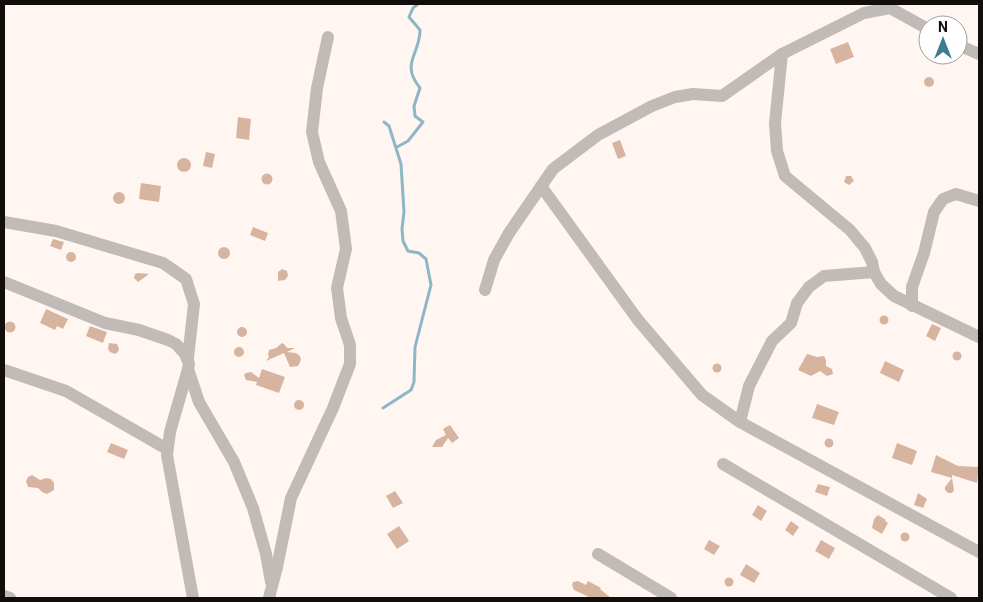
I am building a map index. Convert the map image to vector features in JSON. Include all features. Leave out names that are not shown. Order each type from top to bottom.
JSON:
[{"type":"street","points":[[485,290],[494,260],[509,233],[553,169],[598,135],[652,106],[675,97],[693,94],[722,96],[782,54],[864,13],[890,6],[918,23]]},
{"type":"street","points":[[270,592],[291,498],[333,408],[350,364],[350,345],[341,318],[337,288],[346,249],[341,211],[319,162],[312,132],[317,88],[328,37]]},
{"type":"street","points":[[782,54],[775,123],[777,151],[785,176],[850,230],[865,248],[872,262],[874,272],[881,284],[894,296],[979,337]]},
{"type":"street","points":[[541,186],[638,320],[702,395],[740,422],[979,552]]},
{"type":"street","points":[[912,306],[912,287],[924,253],[934,212],[943,199],[956,194],[979,202]]},
{"type":"street","points":[[4,222],[56,232],[164,263],[186,279],[194,304],[188,364],[167,449],[192,598]]},
{"type":"street","points":[[740,422],[749,386],[772,341],[790,323],[797,303],[808,287],[824,276],[874,272]]},
{"type":"street","points":[[4,282],[105,323],[155,335],[176,344],[188,364],[199,402],[234,462],[253,508],[266,554],[270,592]]},
{"type":"street","points":[[4,370],[66,391],[167,449]]},
{"type":"street","points":[[723,464],[951,598]]},
{"type":"street","points":[[598,554],[671,598]]},
{"type":"street","points":[[4,596],[10,598]]},
{"type":"building","points":[[848,42],[854,57],[836,64],[830,49]]},
{"type":"building","points":[[929,77],[934,82],[929,87],[924,82]]},
{"type":"building","points":[[238,117],[251,119],[249,140],[236,138]]},
{"type":"building","points":[[620,140],[626,156],[618,159],[612,143]]},
{"type":"building","points":[[206,152],[215,154],[212,168],[203,166]]},
{"type":"building","points":[[181,158],[187,158],[191,165],[187,172],[181,172],[177,168],[177,162]]},
{"type":"building","points":[[265,174],[269,174],[272,179],[271,183],[265,184],[262,181],[262,177]]},
{"type":"building","points":[[846,176],[851,176],[854,181],[849,185],[844,182]]},
{"type":"building","points":[[141,183],[161,186],[159,202],[139,199]]},
{"type":"building","points":[[119,192],[125,198],[119,204],[113,198]]},
{"type":"building","points":[[253,227],[268,233],[265,241],[250,235]]},
{"type":"building","points":[[53,239],[64,242],[61,250],[50,246]]},
{"type":"building","points":[[222,247],[226,247],[230,253],[226,259],[222,259],[218,255],[218,251]]},
{"type":"building","points":[[69,252],[73,252],[76,257],[75,261],[69,262],[66,259],[66,255]]},
{"type":"building","points":[[282,269],[287,271],[288,276],[285,280],[278,281],[278,272]]},
{"type":"building","points":[[135,274],[149,274],[138,282],[134,278]]},
{"type":"building","points":[[46,309],[68,319],[63,329],[57,326],[55,330],[40,323]]},
{"type":"building","points":[[884,315],[889,320],[884,325],[879,320]]},
{"type":"building","points":[[8,322],[12,322],[15,327],[14,331],[8,332],[5,329],[5,325]]},
{"type":"building","points":[[932,324],[941,328],[935,341],[926,336]]},
{"type":"building","points":[[90,326],[107,332],[103,343],[86,336]]},
{"type":"building","points":[[242,327],[247,332],[242,337],[237,332]]},
{"type":"building","points":[[109,343],[117,344],[118,352],[115,354],[110,352],[108,349]]},
{"type":"building","points":[[282,343],[287,348],[295,348],[287,352],[296,353],[300,356],[301,360],[298,366],[290,367],[284,353],[266,361],[269,357],[269,350],[276,348]]},
{"type":"building","points":[[237,347],[241,347],[244,352],[241,357],[237,357],[234,354],[234,350]]},
{"type":"building","points":[[957,351],[962,356],[957,361],[952,356]]},
{"type":"building","points":[[807,354],[817,357],[824,356],[826,366],[832,369],[833,374],[827,376],[820,371],[811,376],[798,370]]},
{"type":"building","points":[[885,361],[904,370],[899,382],[880,373]]},
{"type":"building","points":[[717,364],[721,368],[717,372],[713,368]]},
{"type":"building","points":[[262,369],[285,377],[279,393],[256,385],[257,382],[246,380],[244,375],[246,373],[251,372],[259,378]]},
{"type":"building","points":[[297,400],[301,400],[304,405],[303,409],[297,410],[294,407],[294,403]]},
{"type":"building","points":[[817,404],[839,412],[834,425],[812,418]]},
{"type":"building","points":[[450,425],[459,438],[452,443],[448,438],[442,447],[432,447],[436,440],[446,435],[443,429]]},
{"type":"building","points":[[829,438],[834,443],[829,448],[824,443]]},
{"type":"building","points":[[111,443],[128,450],[124,459],[107,452]]},
{"type":"building","points":[[897,443],[917,451],[912,465],[892,458]]},
{"type":"building","points":[[936,455],[958,466],[979,467],[977,483],[952,475],[952,478],[931,472]]},
{"type":"building","points":[[32,475],[40,480],[51,479],[54,483],[54,490],[47,494],[38,488],[28,487],[26,481]]},
{"type":"building","points":[[952,478],[954,490],[952,493],[948,493],[945,487]]},
{"type":"building","points":[[818,484],[830,487],[827,496],[815,492]]},
{"type":"building","points":[[395,491],[403,503],[393,508],[386,496]]},
{"type":"building","points":[[918,493],[927,499],[923,508],[914,505]]},
{"type":"building","points":[[758,505],[767,511],[761,521],[752,515]]},
{"type":"building","points":[[878,515],[888,523],[882,534],[872,528],[874,519]]},
{"type":"building","points":[[791,521],[799,527],[793,536],[785,530]]},
{"type":"building","points":[[399,526],[409,541],[397,549],[387,534]]},
{"type":"building","points":[[905,532],[910,537],[905,542],[900,537]]},
{"type":"building","points":[[709,540],[720,546],[714,555],[704,549]]},
{"type":"building","points":[[821,540],[835,548],[829,559],[815,551]]},
{"type":"building","points":[[746,564],[760,573],[754,583],[740,575]]},
{"type":"building","points":[[729,577],[734,582],[729,587],[724,582]]},
{"type":"building","points":[[578,581],[586,585],[588,581],[601,588],[611,598],[591,598],[574,590],[573,582]]},
{"type":"waterway","points":[[397,147],[408,141],[423,122],[415,116],[414,106],[420,88],[414,79],[411,65],[420,30],[409,17],[413,8],[418,4]]},
{"type":"waterway","points":[[383,408],[411,390],[414,382],[415,347],[431,285],[426,259],[419,253],[408,251],[403,241],[404,212],[401,164],[389,126],[384,122]]}]
